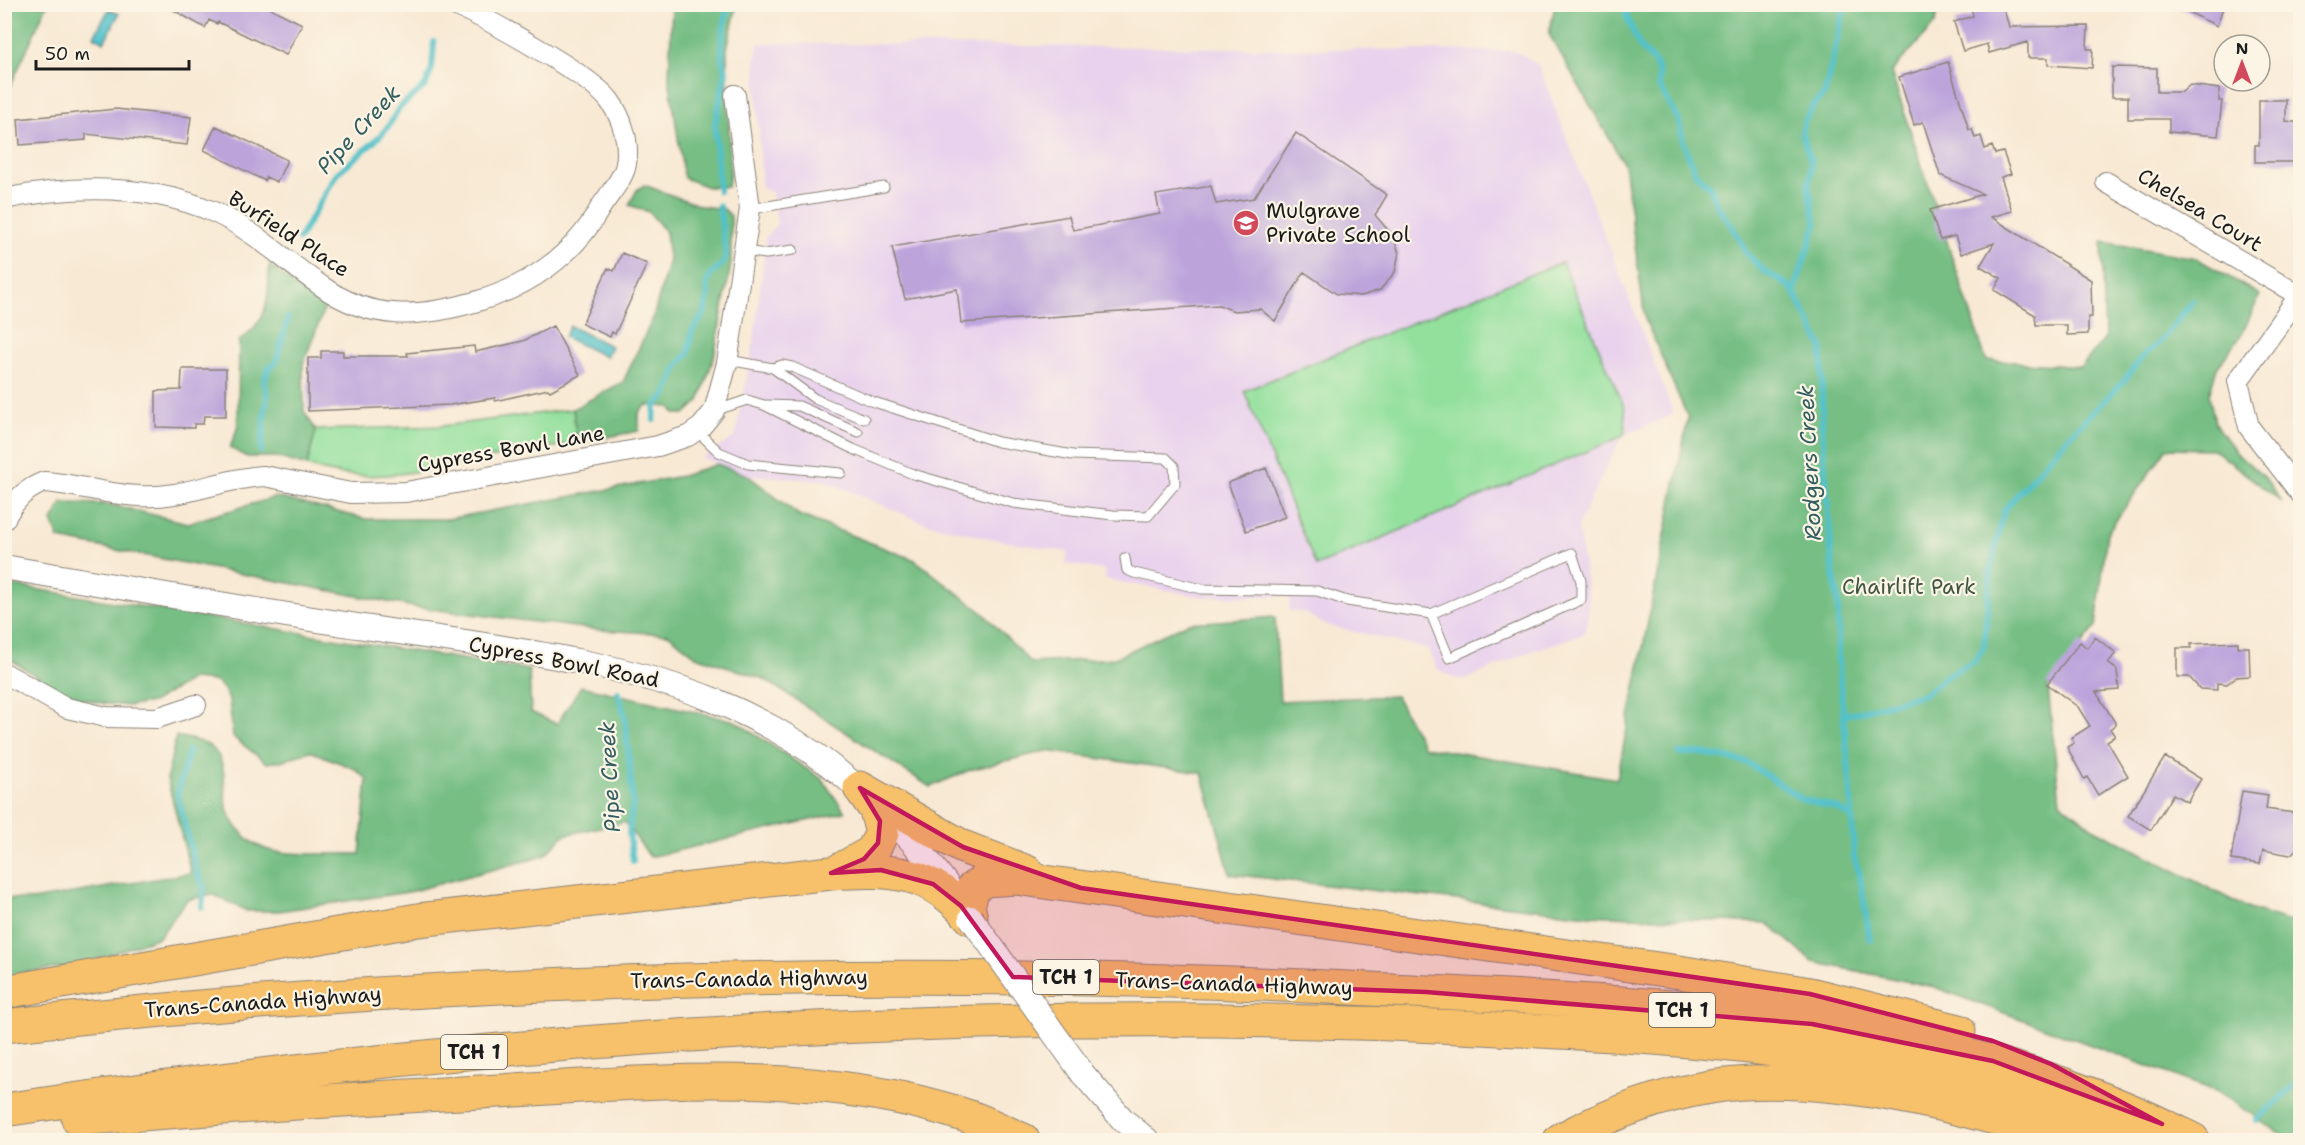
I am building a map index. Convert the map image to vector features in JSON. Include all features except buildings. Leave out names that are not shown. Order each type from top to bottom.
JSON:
[{"type":"highway","points":[[831,873],[864,859],[879,843],[882,833],[880,821],[860,788]]},
{"type":"highway","points":[[860,788],[963,847],[1013,867],[1081,888]]},
{"type":"highway","points":[[4,992],[418,920],[831,873],[881,870],[916,876],[948,894],[971,918]]},
{"type":"highway","points":[[971,918],[969,895],[973,888],[985,880],[1016,878],[1598,960],[1810,994],[1934,1023],[1993,1041],[2050,1064],[2162,1124]]},
{"type":"highway","name":"Trans-Canada Highway","points":[[4,1026],[111,1014],[346,995],[693,980],[947,976],[1304,986],[1621,1004],[1812,1024],[1934,1046],[1993,1061],[2093,1095],[2162,1124],[2193,1140]]},
{"type":"highway","name":"Trans-Canada Highway","points":[[4,1110],[337,1065],[589,1041],[947,1022],[1197,1019],[1516,1030],[1757,1047],[1865,1063],[1983,1089],[2035,1106],[2122,1140]]},
{"type":"highway","points":[[4,1124],[338,1099],[660,1082],[778,1081],[834,1086],[895,1096],[972,1117],[1023,1140]]},
{"type":"highway","points":[[1560,1140],[1599,1121],[1657,1100],[1713,1087],[1751,1084],[1798,1084],[1875,1093],[1975,1113],[2068,1140]]},
{"type":"street","name":"Burfield Place","points":[[4,199],[81,190],[115,190],[142,192],[194,204],[243,228],[347,301],[393,315],[427,315],[480,301],[515,288],[572,249],[596,216],[626,167],[625,134],[609,100],[589,81],[484,19],[451,4]]},
{"type":"street","name":"Cypress Bowl Lane","points":[[4,520],[19,496],[30,487],[44,482],[140,496],[192,492],[250,477],[264,476],[351,493],[406,492],[658,446],[675,442],[696,430],[714,411],[728,360],[750,209],[735,95]]},
{"type":"street","name":"Chelsea Court","points":[[2106,182],[2300,296]]},
{"type":"street","points":[[2300,296],[2238,381],[2249,427],[2301,494]]},
{"type":"street","name":"Cypress Bowl Road","points":[[4,567],[623,669],[685,687],[740,709],[808,748],[860,788],[921,852],[1083,1074],[1103,1099],[1147,1140]]},
{"type":"street","points":[[4,673],[68,708],[106,717],[157,718],[196,705]]},
{"type":"lane","points":[[750,209],[884,186]]},
{"type":"lane","points":[[744,251],[766,255],[793,250]]},
{"type":"lane","points":[[728,360],[772,368],[815,399],[864,419]]},
{"type":"lane","points":[[714,411],[747,400],[764,405],[853,450],[913,474],[966,492],[1013,503],[1113,515],[1148,516],[1175,484],[1174,466],[1166,458],[1110,458],[1034,450],[959,430],[871,401],[792,366],[782,365],[772,368]]},
{"type":"lane","points":[[764,405],[799,406],[858,432]]},
{"type":"lane","points":[[696,430],[718,452],[748,464],[841,473]]},
{"type":"lane","points":[[1125,558],[1127,570],[1134,573],[1202,589],[1317,591],[1347,601],[1431,614],[1572,553],[1577,564],[1581,600],[1449,658],[1431,614]]},
{"type":"highlighted area","points":[[860,788],[963,847],[1081,888],[1810,994],[1993,1041],[2051,1064],[2162,1124],[1993,1061],[1812,1024],[1426,992],[1013,977],[961,906],[933,884],[881,870],[831,873],[864,859],[878,843],[880,821]]},
{"type":"shaded area","points":[[758,43],[1512,51],[1527,57],[1539,66],[1674,414],[1621,437],[1578,526],[1589,601],[1588,621],[1583,634],[1534,650],[1467,679],[1456,679],[1437,669],[1429,649],[1325,625],[1304,612],[1289,611],[1289,596],[1204,597],[1105,579],[1105,570],[1066,564],[1068,552],[987,538],[920,521],[826,481],[747,475],[702,458],[735,437],[754,341],[766,237],[777,224],[772,192],[762,188],[755,61]]},
{"type":"green space","points":[[4,5],[47,5],[5,98]]},
{"type":"green space","points":[[672,5],[737,5],[727,49],[730,172],[728,187],[708,187],[684,178],[669,78]]},
{"type":"green space","name":"Chairlift Park","points":[[1555,5],[1938,5],[1935,24],[1891,72],[1986,360],[2081,367],[2105,339],[2102,242],[2196,258],[2260,295],[2242,334],[2217,368],[2209,395],[2215,423],[2236,452],[2265,478],[2282,502],[2213,449],[2167,448],[2107,533],[2096,627],[2048,688],[2060,802],[2093,828],[2249,909],[2300,925],[2300,1140],[2290,1140],[2218,1092],[1934,987],[1813,962],[1767,923],[1588,915],[1230,874],[1202,773],[1046,751],[970,770],[930,787],[764,679],[696,656],[668,634],[599,630],[414,607],[59,539],[52,521],[62,503],[108,504],[188,523],[276,497],[366,519],[447,519],[682,476],[717,464],[747,475],[799,515],[915,560],[983,613],[1031,663],[1115,658],[1188,623],[1275,617],[1280,701],[1396,696],[1424,747],[1617,779],[1688,418],[1645,319],[1624,164],[1549,34]]},
{"type":"green space","points":[[644,185],[701,206],[724,209],[731,216],[731,264],[714,357],[699,401],[685,414],[675,414],[670,407],[647,405],[639,412],[639,431],[577,443],[573,409],[623,382],[653,318],[669,260],[666,232],[649,212],[629,205],[637,190]]},
{"type":"green space","points":[[1562,262],[1625,409],[1625,432],[1621,437],[1316,566],[1244,391]]},
{"type":"green space","points":[[269,265],[313,299],[327,302],[303,364],[304,412],[316,430],[307,466],[276,457],[247,457],[230,448],[238,426],[239,341],[257,325],[262,317],[267,299]]},
{"type":"green space","points":[[573,409],[577,443],[422,471],[375,476],[329,472],[307,466],[316,430],[442,426]]},
{"type":"green space","points":[[4,584],[529,670],[531,712],[557,724],[581,686],[735,721],[822,779],[845,812],[650,857],[625,822],[564,835],[544,856],[409,892],[279,911],[247,911],[212,894],[187,900],[159,937],[77,966],[5,975],[5,898],[32,900],[191,873],[167,778],[176,736],[195,740],[211,747],[220,759],[224,774],[226,804],[232,820],[249,840],[272,851],[303,854],[360,854],[367,779],[353,768],[310,751],[281,761],[267,763],[233,737],[229,700],[223,688],[214,681],[192,679],[152,703],[129,706],[78,698],[53,687],[5,656]]},
{"type":"water","points":[[109,9],[119,14],[104,42],[94,36]]},
{"type":"water","points":[[570,326],[611,346],[606,357],[564,337]]},
{"type":"waterway","name":"Pipe Creek","points":[[719,191],[715,124],[726,71],[722,59],[722,40],[728,4]]},
{"type":"waterway","points":[[1626,4],[1626,15],[1640,47],[1655,63],[1659,73],[1659,86],[1678,118],[1683,141],[1695,173],[1711,188],[1716,204],[1730,223],[1747,254],[1764,271],[1789,286],[1794,292]]},
{"type":"waterway","name":"Rodgers Creek","points":[[1845,4],[1825,93],[1814,105],[1804,122],[1802,135],[1811,161],[1808,184],[1816,224],[1794,292],[1822,347],[1822,427],[1832,562],[1838,602],[1838,661],[1851,792],[1854,857],[1860,876],[1870,940]]},
{"type":"waterway","name":"Pipe Creek","points":[[299,239],[337,173],[374,142],[388,127],[399,108],[425,86],[432,69],[434,42]]},
{"type":"waterway","name":"Pipe Creek","points":[[654,420],[655,406],[666,395],[678,365],[688,354],[692,331],[704,314],[710,275],[723,263],[726,255],[719,206]]},
{"type":"waterway","points":[[1843,716],[1925,694],[1946,676],[1976,660],[1984,646],[1991,567],[2004,510],[2067,438],[2123,382],[2143,356],[2161,341],[2193,301]]},
{"type":"waterway","name":"Pipe Creek","points":[[261,451],[267,394],[264,382],[268,368],[276,363],[288,318]]},
{"type":"waterway","name":"Pipe Creek","points":[[618,692],[625,717],[633,802],[629,832],[633,861]]},
{"type":"waterway","name":"Pipe Creek","points":[[188,751],[178,797],[197,873],[204,887],[202,907]]},
{"type":"waterway","points":[[1679,753],[1702,753],[1746,762],[1802,799],[1837,808],[1852,817]]},
{"type":"waterway","name":"Rodgers Creek","points":[[2257,1120],[2300,1080]]},
{"type":"place","name":"Mulgrave Private School","points":[[1246,223]]}]
